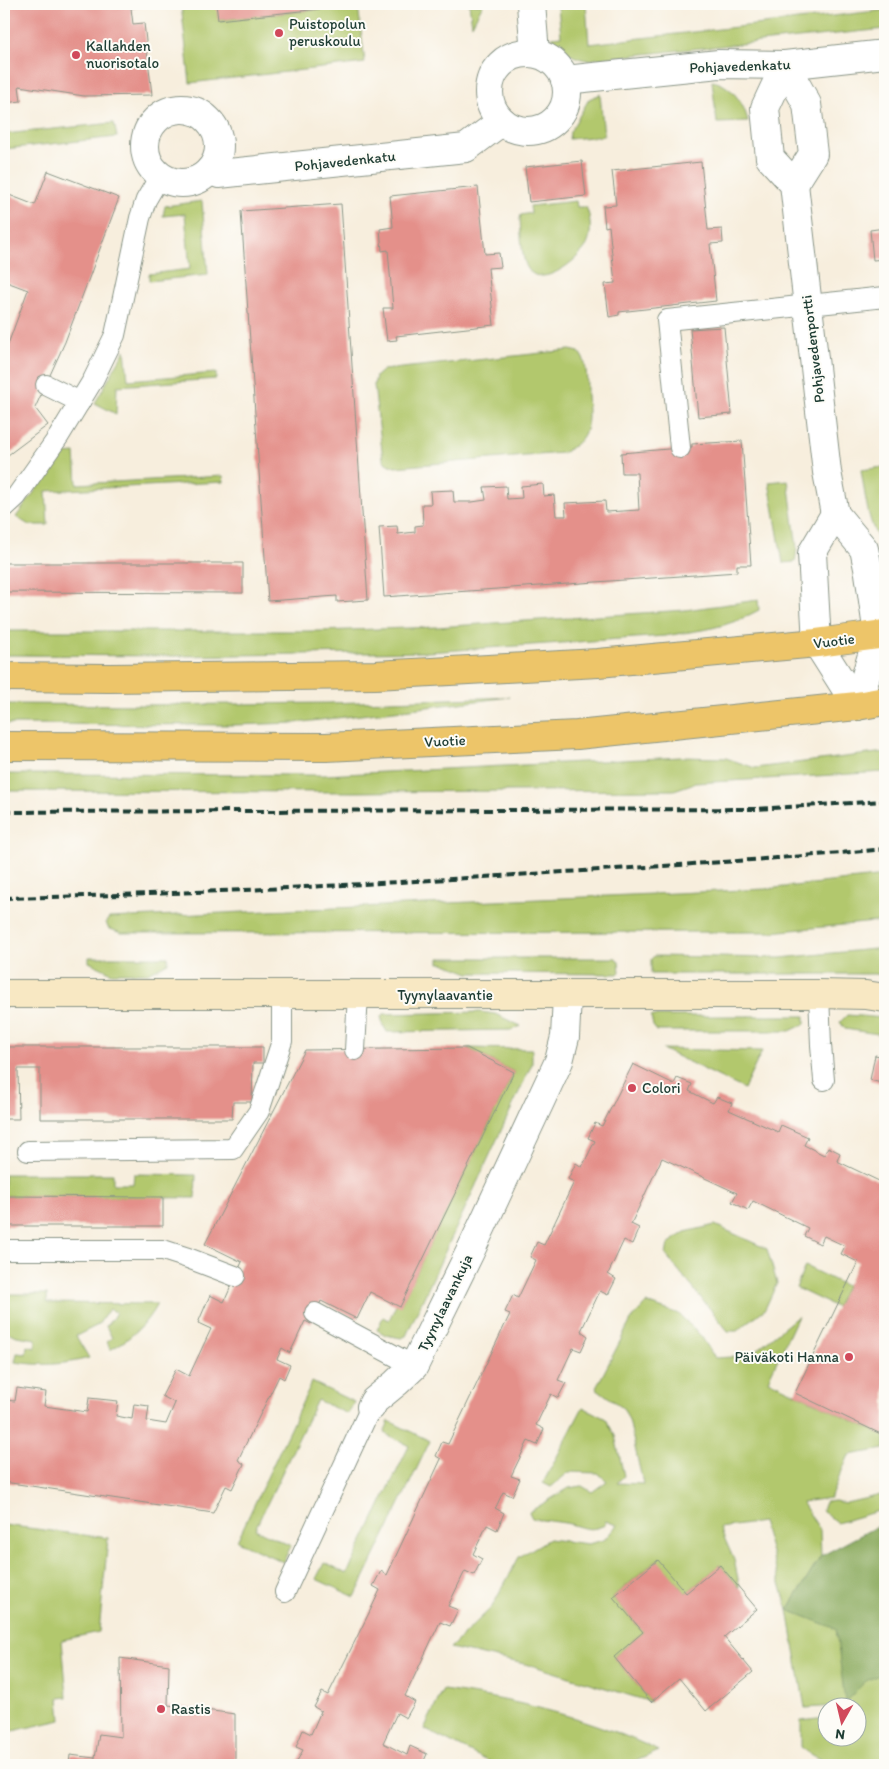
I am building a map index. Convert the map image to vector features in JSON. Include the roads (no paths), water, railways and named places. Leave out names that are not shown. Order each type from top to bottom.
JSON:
[{"type":"main road","name":"Vuotie","points":[[4,676],[109,678],[375,675],[598,663],[817,643],[881,635]]},
{"type":"main road","name":"Vuotie","points":[[4,746],[326,746],[568,735],[857,706],[885,701]]},
{"type":"street","points":[[530,4],[535,53]]},
{"type":"street","points":[[535,53],[543,56],[556,65],[565,80],[567,91],[561,112],[554,121],[544,127],[533,130],[522,131],[511,128],[494,112],[489,100],[489,87],[492,75],[500,64],[510,57],[535,53]]},
{"type":"street","name":"Pohjavedenkatu","points":[[565,80],[719,64],[785,65],[885,54]]},
{"type":"street","points":[[785,65],[808,104],[813,154],[794,184],[770,158],[765,115],[765,108],[785,65]]},
{"type":"street","points":[[182,109],[196,112],[206,118],[214,127],[218,137],[219,149],[216,160],[210,170],[192,182],[170,181],[160,176],[152,167],[147,157],[145,145],[153,123],[162,115],[182,109]]},
{"type":"street","name":"Pohjavedenkatu","points":[[210,170],[220,174],[466,148],[502,121]]},
{"type":"street","name":"Pohjavedenportti","points":[[794,184],[827,472],[835,514],[864,548],[881,635],[857,706]]},
{"type":"street","points":[[835,514],[812,553],[817,643],[857,706]]},
{"type":"street","name":"Tyynylaavantie","points":[[4,994],[567,996],[627,994],[819,994],[866,995],[885,998]]},
{"type":"street","name":"Tyynylaavankuja","points":[[371,1406],[374,1401],[414,1366],[474,1244],[559,1061],[565,1037],[567,996]]},
{"type":"lane","points":[[4,508],[16,497],[59,436],[93,380],[115,335],[140,218],[146,200],[160,176]]},
{"type":"lane","points":[[680,448],[667,320],[885,297]]},
{"type":"lane","points":[[46,385],[80,402]]},
{"type":"lane","points":[[355,1050],[358,994]]},
{"type":"lane","points":[[819,994],[824,1080]]},
{"type":"lane","points":[[28,1151],[233,1149],[259,1111],[282,1042],[282,995]]},
{"type":"lane","points":[[4,1250],[163,1250],[235,1276]]},
{"type":"lane","points":[[315,1313],[414,1366]]},
{"type":"lane","name":"Tyynylaavankuja","points":[[285,1592],[371,1406]]},
{"type":"railway","points":[[4,812],[756,809],[885,801]]},
{"type":"railway","points":[[4,898],[376,883],[693,864],[885,849]]},
{"type":"place","name":"Puistopolun peruskoulu","points":[[279,33]]},
{"type":"place","name":"Kallahden nuorisotalo","points":[[76,55]]},
{"type":"place","name":"Colori","points":[[632,1088]]},
{"type":"place","name":"Päiväkoti Hanna","points":[[849,1357]]},
{"type":"place","name":"Rastis","points":[[161,1709]]}]
